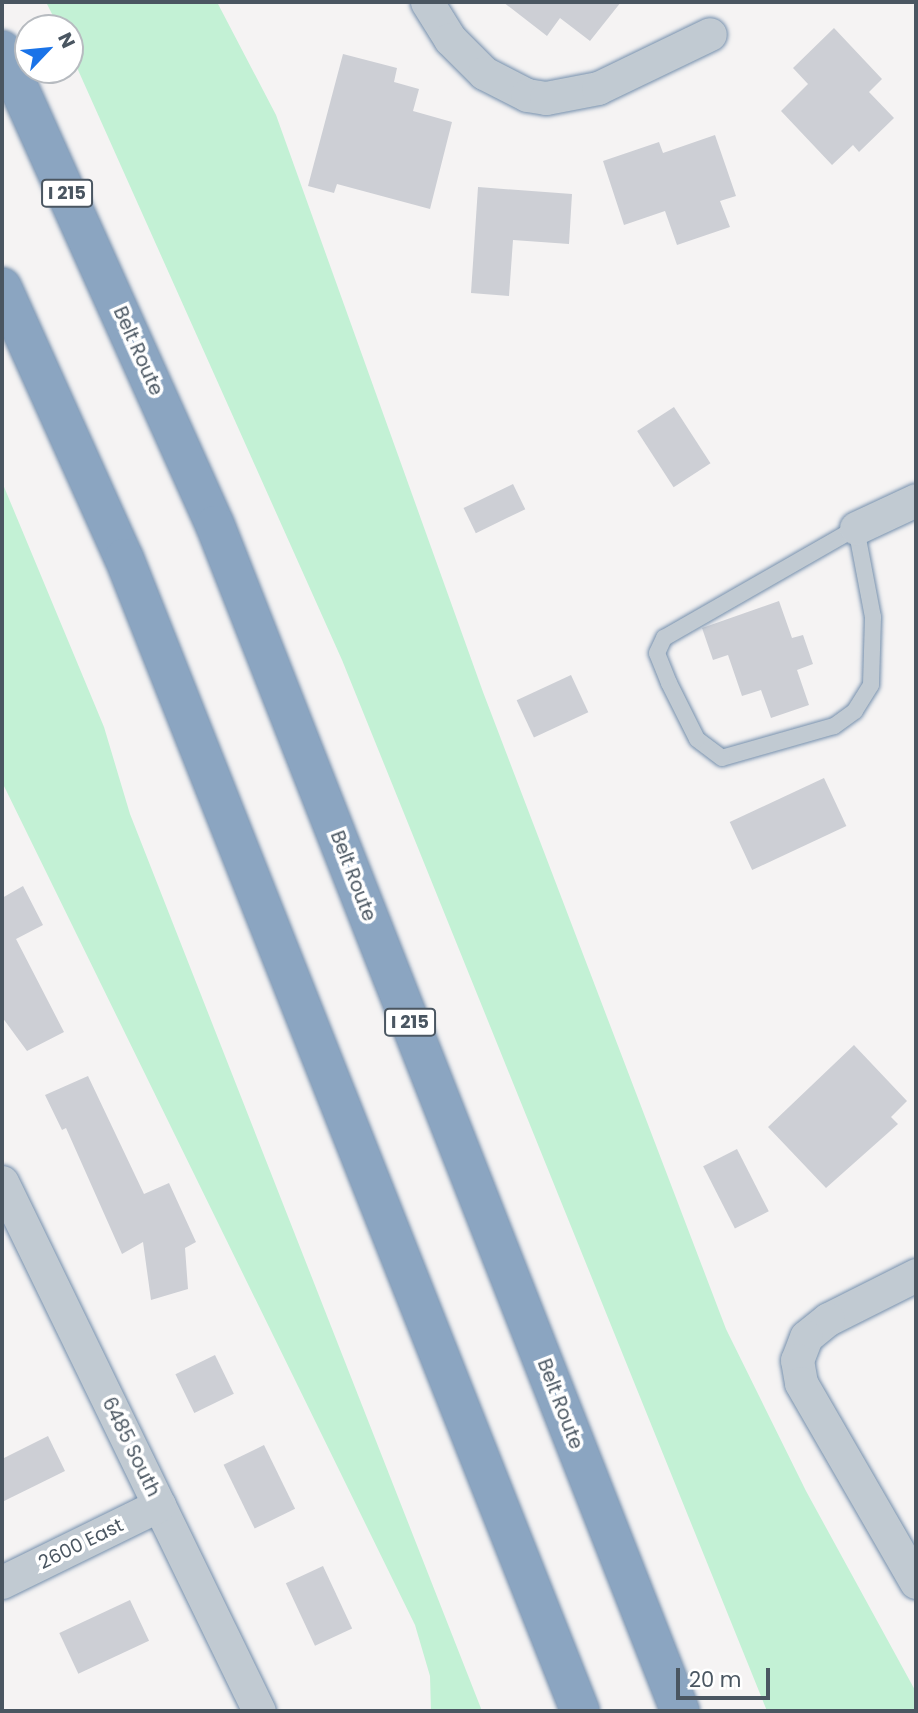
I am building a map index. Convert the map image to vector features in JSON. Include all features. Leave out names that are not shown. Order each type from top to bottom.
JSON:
[{"type":"highway","name":"Belt Route","points":[[2,50],[215,525],[680,1711]]},
{"type":"highway","points":[[2,287],[124,558],[580,1711]]},
{"type":"street","points":[[427,2],[450,39],[484,74],[527,94],[546,98],[598,88],[710,34]]},
{"type":"street","points":[[856,528],[916,500]]},
{"type":"street","name":"6485 South","points":[[4,1192],[259,1711]]},
{"type":"street","points":[[916,1275],[828,1319],[799,1349],[801,1383],[916,1582]]},
{"type":"street","name":"2600 East","points":[[2,1582],[159,1505]]},
{"type":"lane","points":[[856,528],[873,617],[872,685],[855,712],[834,726],[722,758],[697,739],[669,683],[657,653],[664,638],[856,528]]},
{"type":"green space","points":[[46,2],[217,2],[276,115],[483,692],[726,1329],[806,1491],[916,1692],[916,1711],[767,1711],[342,660],[84,83],[84,14],[52,14]]},
{"type":"green space","points":[[2,482],[104,727],[130,814],[482,1711],[431,1711],[430,1676],[415,1625],[2,782]]},
{"type":"building","points":[[503,2],[621,2],[590,41],[560,18],[547,36]]},
{"type":"building","points":[[834,28],[882,79],[869,92],[894,118],[859,152],[853,145],[832,165],[781,111],[808,84],[793,68]]},
{"type":"building","points":[[343,54],[397,68],[394,82],[419,89],[413,111],[452,122],[430,209],[337,184],[334,193],[308,186]]},
{"type":"building","points":[[715,135],[736,196],[720,201],[730,227],[677,245],[665,211],[624,225],[603,161],[659,142],[663,153]]},
{"type":"building","points":[[478,187],[572,194],[569,244],[513,240],[509,296],[471,293]]},
{"type":"building","points":[[674,407],[710,463],[674,487],[637,431]]},
{"type":"building","points":[[513,484],[525,509],[476,533],[464,508]]},
{"type":"building","points":[[779,601],[792,638],[803,635],[813,664],[797,670],[809,705],[771,718],[761,690],[742,696],[728,655],[713,660],[702,628]]},
{"type":"building","points":[[571,675],[588,712],[534,738],[517,700]]},
{"type":"building","points":[[824,778],[846,826],[752,870],[730,822]]},
{"type":"building","points":[[23,886],[43,925],[16,939],[64,1032],[27,1051],[2,1017],[2,898]]},
{"type":"building","points":[[854,1045],[907,1101],[891,1117],[898,1124],[826,1188],[768,1127]]},
{"type":"building","points":[[88,1076],[144,1194],[169,1183],[196,1242],[185,1248],[188,1289],[151,1300],[143,1242],[122,1254],[66,1128],[62,1130],[45,1095]]},
{"type":"building","points":[[737,1149],[769,1211],[735,1229],[703,1166]]},
{"type":"building","points":[[215,1355],[234,1394],[194,1413],[175,1374]]},
{"type":"building","points":[[48,1436],[65,1471],[2,1502],[2,1459]]},
{"type":"building","points":[[264,1445],[295,1509],[255,1529],[224,1465]]},
{"type":"building","points":[[323,1566],[352,1629],[315,1646],[286,1583]]},
{"type":"building","points":[[130,1600],[149,1641],[78,1674],[59,1633]]}]
